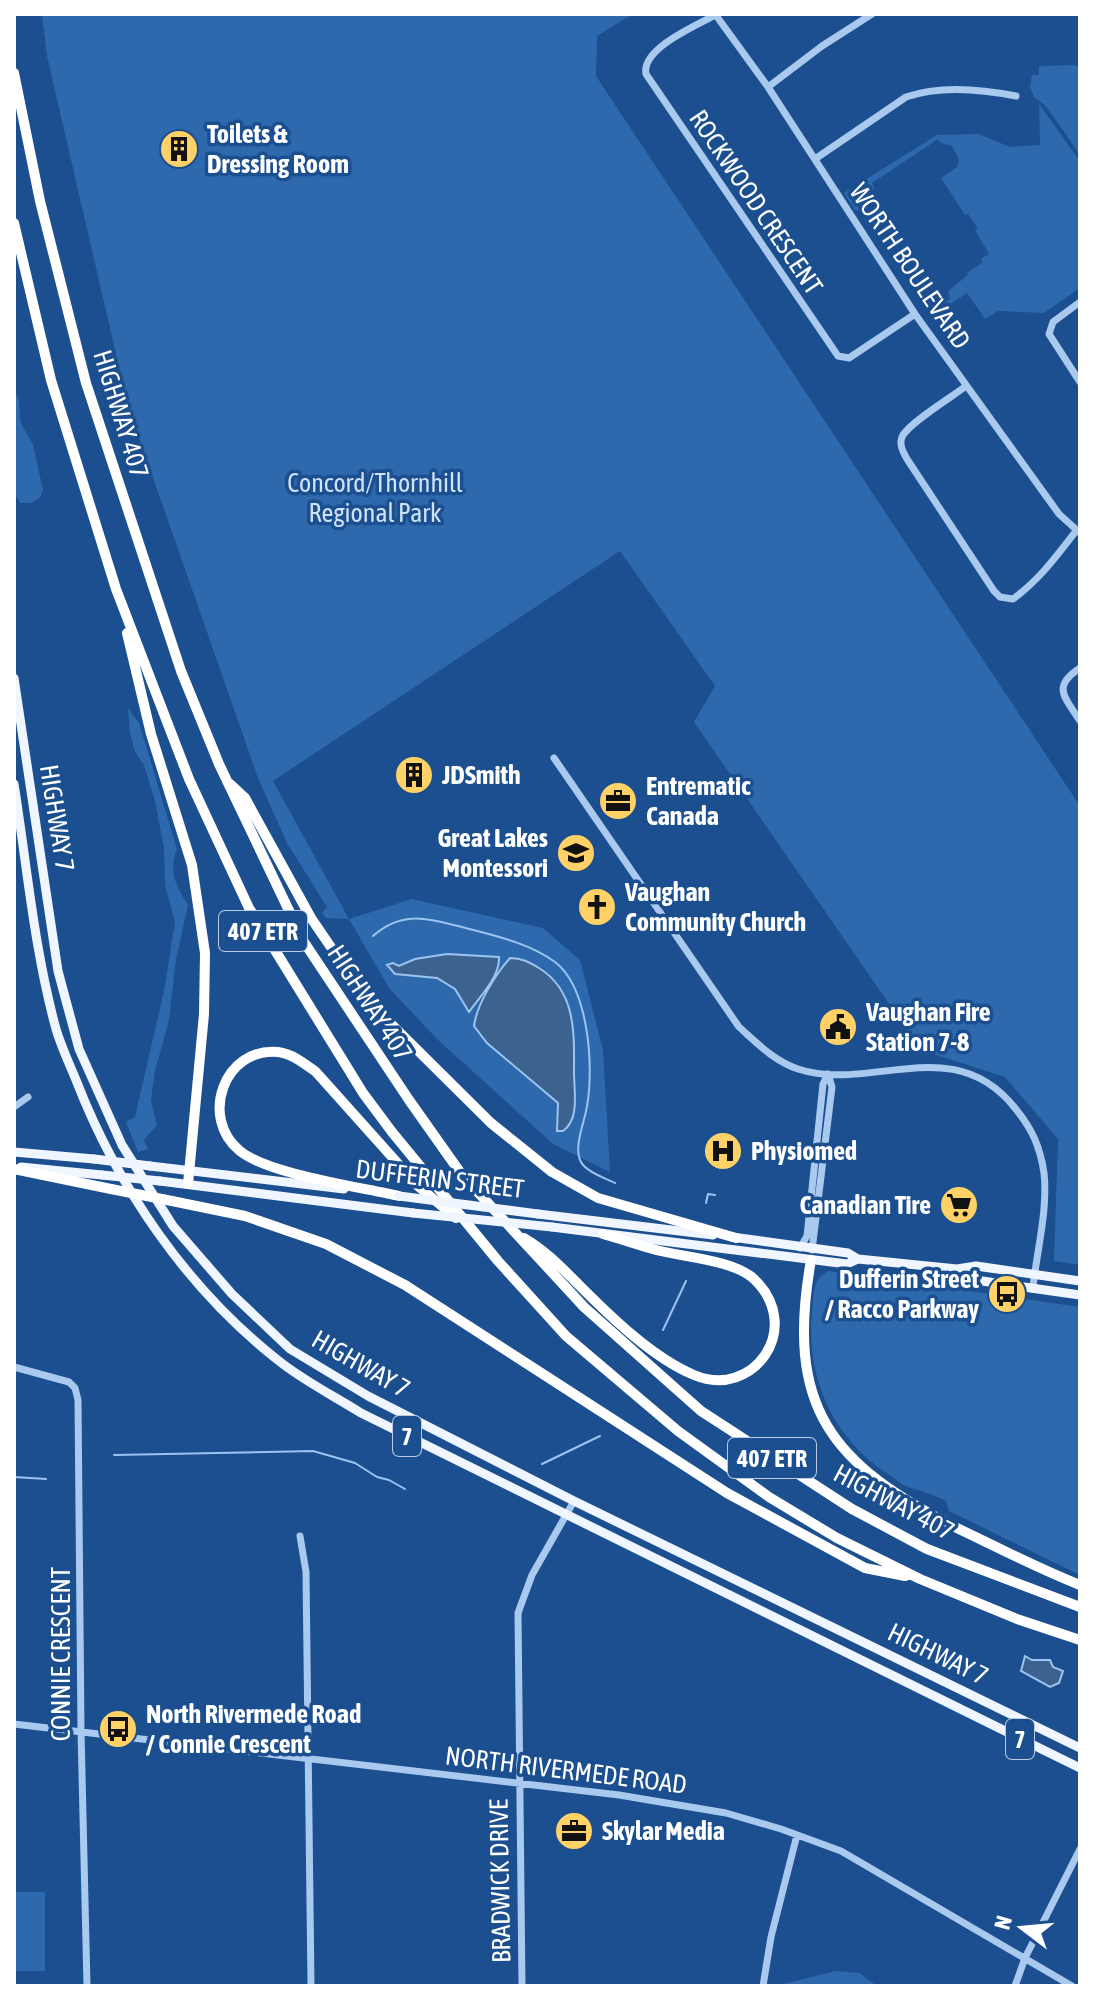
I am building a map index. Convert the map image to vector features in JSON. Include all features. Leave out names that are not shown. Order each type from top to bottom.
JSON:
[{"type":"highway","name":"HIGHWAY 407","points":[[14,73],[40,201],[86,383],[181,671],[226,781],[304,942],[444,1150],[462,1175],[584,1307],[701,1411],[852,1509],[927,1549],[1080,1607]]},
{"type":"highway","name":"HIGHWAY 407","points":[[14,223],[51,380],[116,589],[189,779],[249,908],[363,1093],[477,1235],[566,1336],[678,1431],[769,1497],[837,1538],[920,1579],[1017,1619],[1080,1640]]},
{"type":"highway","points":[[116,589],[151,734],[192,865],[205,953],[204,1014],[188,1184]]},
{"type":"highway","points":[[226,781],[245,798],[311,918],[350,975],[386,1019],[491,1123],[552,1172],[598,1198],[736,1238]]},
{"type":"highway","points":[[399,1196],[282,1169],[238,1150],[223,1132],[218,1112],[221,1093],[231,1072],[255,1054],[279,1052],[298,1058],[316,1072],[418,1186],[477,1235]]},
{"type":"highway","points":[[14,1168],[245,1216],[326,1244],[405,1285],[727,1493],[865,1568],[920,1579]]},
{"type":"highway","points":[[514,1233],[541,1248],[616,1320],[658,1353],[696,1377],[721,1380],[747,1372],[763,1359],[774,1339],[775,1321],[767,1296],[755,1280],[731,1267],[603,1234]]},
{"type":"highway","points":[[812,1255],[804,1313],[806,1370],[812,1396],[828,1429],[845,1452],[870,1476],[912,1505],[1080,1585]]},
{"type":"main road","name":"HIGHWAY 7","points":[[14,678],[58,971],[79,1049],[122,1145],[173,1226],[232,1294],[290,1349],[368,1396],[574,1501],[1080,1748]]},
{"type":"main road","name":"HIGHWAY 7","points":[[14,784],[56,1031],[103,1144],[159,1235],[210,1295],[280,1362],[361,1413],[1080,1768]]},
{"type":"main road","name":"DUFFERIN STREET","points":[[14,1152],[188,1169],[736,1238],[800,1248],[812,1255]]},
{"type":"main road","name":"DUFFERIN STREET","points":[[14,1168],[188,1184],[413,1213],[812,1255],[847,1264],[858,1259],[957,1269],[976,1266],[1080,1281]]},
{"type":"main road","name":"DUFFERIN STREET","points":[[957,1269],[975,1280],[1080,1295]]},
{"type":"street","name":"WORTH BOULEVARD","points":[[716,14],[768,87],[915,314],[1059,514],[1078,532]]},
{"type":"street","name":"ROCKWOOD CRESCENT","points":[[716,14],[651,55],[644,67],[646,74],[838,356],[849,358],[915,314]]},
{"type":"street","points":[[768,87],[822,46],[872,14]]},
{"type":"street","points":[[815,159],[906,97],[920,92],[993,91],[1016,96]]},
{"type":"street","points":[[1080,302],[1053,322],[1049,334],[1080,382]]},
{"type":"street","points":[[966,386],[912,426],[902,436],[900,443],[907,459],[994,591],[1007,600],[1021,593],[1044,574],[1078,532]]},
{"type":"street","points":[[1080,668],[1067,676],[1062,687],[1080,721]]},
{"type":"street","points":[[554,758],[739,1027],[763,1050],[797,1069],[828,1074],[935,1067],[962,1071],[987,1083],[1009,1100],[1031,1127],[1038,1143],[1044,1175],[1043,1214],[1033,1287]]},
{"type":"street","points":[[800,1248],[807,1236],[823,1084],[828,1074]]},
{"type":"street","points":[[812,1255],[832,1087],[828,1074]]},
{"type":"street","points":[[14,1107],[28,1097]]},
{"type":"street","name":"CONNIE CRESCENT","points":[[14,1367],[69,1382],[75,1388],[78,1400],[87,1986]]},
{"type":"street","name":"BRADWICK DRIVE","points":[[522,1986],[518,1613],[532,1575],[574,1501]]},
{"type":"street","points":[[300,1536],[306,1572],[311,1986]]},
{"type":"street","name":"NORTH RIVERMEDE ROAD","points":[[14,1724],[518,1783],[729,1814],[841,1851],[1072,1986]]},
{"type":"street","points":[[763,1986],[771,1937],[797,1835]]},
{"type":"street","points":[[1015,1986],[1025,1958],[1080,1849]]},
{"type":"green space","name":"Concord/Thornhill Regional Park","points":[[42,14],[633,14],[597,36],[596,76],[1080,806],[1080,1265],[1054,1261],[1058,1139],[1005,1077],[921,1050],[694,722],[715,686],[620,551],[273,781],[349,919],[326,918],[322,913],[327,907],[287,843],[258,778],[128,406],[47,56]]},
{"type":"green space","points":[[1075,65],[1080,68],[1080,155],[1046,106],[1034,97],[1030,87],[1032,75],[1039,75],[1039,66]]},
{"type":"green space","points":[[1039,104],[1080,161],[1080,288],[1044,313],[998,311],[985,319],[967,293],[931,317],[950,299],[948,291],[989,254],[975,230],[978,228],[968,214],[965,215],[941,178],[957,167],[959,160],[952,146],[938,139],[872,183],[874,189],[865,213],[855,210],[844,193],[937,135],[979,134],[1010,147],[1040,145]]},
{"type":"green space","points":[[14,388],[19,401],[20,421],[33,445],[43,490],[40,498],[31,503],[20,503],[15,494]]},
{"type":"green space","points":[[128,708],[139,723],[177,849],[173,865],[175,878],[188,905],[176,959],[169,1020],[155,1071],[151,1100],[157,1125],[144,1140],[148,1149],[138,1152],[126,1122],[135,1117],[164,991],[175,922],[165,885],[164,849],[155,801],[144,765],[135,752]]},
{"type":"green space","points":[[412,899],[543,928],[580,960],[603,1050],[610,1172],[553,1144],[437,1039],[389,988],[349,919]]},
{"type":"green space","points":[[829,1271],[1080,1307],[1080,1575],[949,1511],[946,1501],[905,1486],[850,1441],[826,1403],[813,1360],[814,1289],[823,1274]]},
{"type":"green space","points":[[14,1892],[45,1892],[45,1971],[14,1971]]},
{"type":"green space","points":[[836,1971],[859,1973],[877,1986],[775,1986]]},
{"type":"shaded area","points":[[447,954],[499,957],[493,979],[469,1012],[455,989],[437,978],[395,974],[387,965],[393,963],[399,966],[415,959]]},
{"type":"shaded area","points":[[510,958],[539,968],[551,978],[567,1001],[573,1029],[575,1104],[572,1119],[563,1131],[557,1131],[558,1103],[487,1043],[474,1026],[488,990]]},
{"type":"shaded area","points":[[1025,1656],[1032,1660],[1050,1660],[1053,1667],[1063,1671],[1059,1683],[1050,1687],[1021,1671]]},
{"type":"waterway","points":[[373,936],[393,923],[424,919],[509,940],[555,962],[575,990],[582,1009],[589,1050],[589,1090],[578,1152],[583,1165],[590,1171],[615,1183]]},
{"type":"waterway","points":[[706,1203],[708,1194],[715,1195]]},
{"type":"waterway","points":[[663,1330],[686,1281]]},
{"type":"waterway","points":[[542,1464],[600,1436]]},
{"type":"waterway","points":[[114,1455],[313,1451],[355,1463],[405,1489]]},
{"type":"waterway","points":[[14,1477],[46,1479]]},
{"type":"place","name":"Toilets & Dressing Room","points":[[179,149]]},
{"type":"place","name":"JDSmith","points":[[414,775]]},
{"type":"place","name":"Entrematic Canada","points":[[618,801]]},
{"type":"place","name":"Great Lakes Montessori","points":[[576,853]]},
{"type":"place","name":"Vaughan Community Church","points":[[597,907]]},
{"type":"place","name":"Vaughan Fire Station 7-8","points":[[838,1027]]},
{"type":"place","name":"Physiomed","points":[[723,1151]]},
{"type":"place","name":"Canadian Tire","points":[[959,1205]]},
{"type":"place","name":"Dufferin Street / Racco Parkway","points":[[1007,1294]]},
{"type":"place","name":"North Rivermede Road / Connie Crescent","points":[[118,1729]]},
{"type":"place","name":"Skylar Media","points":[[574,1831]]}]
